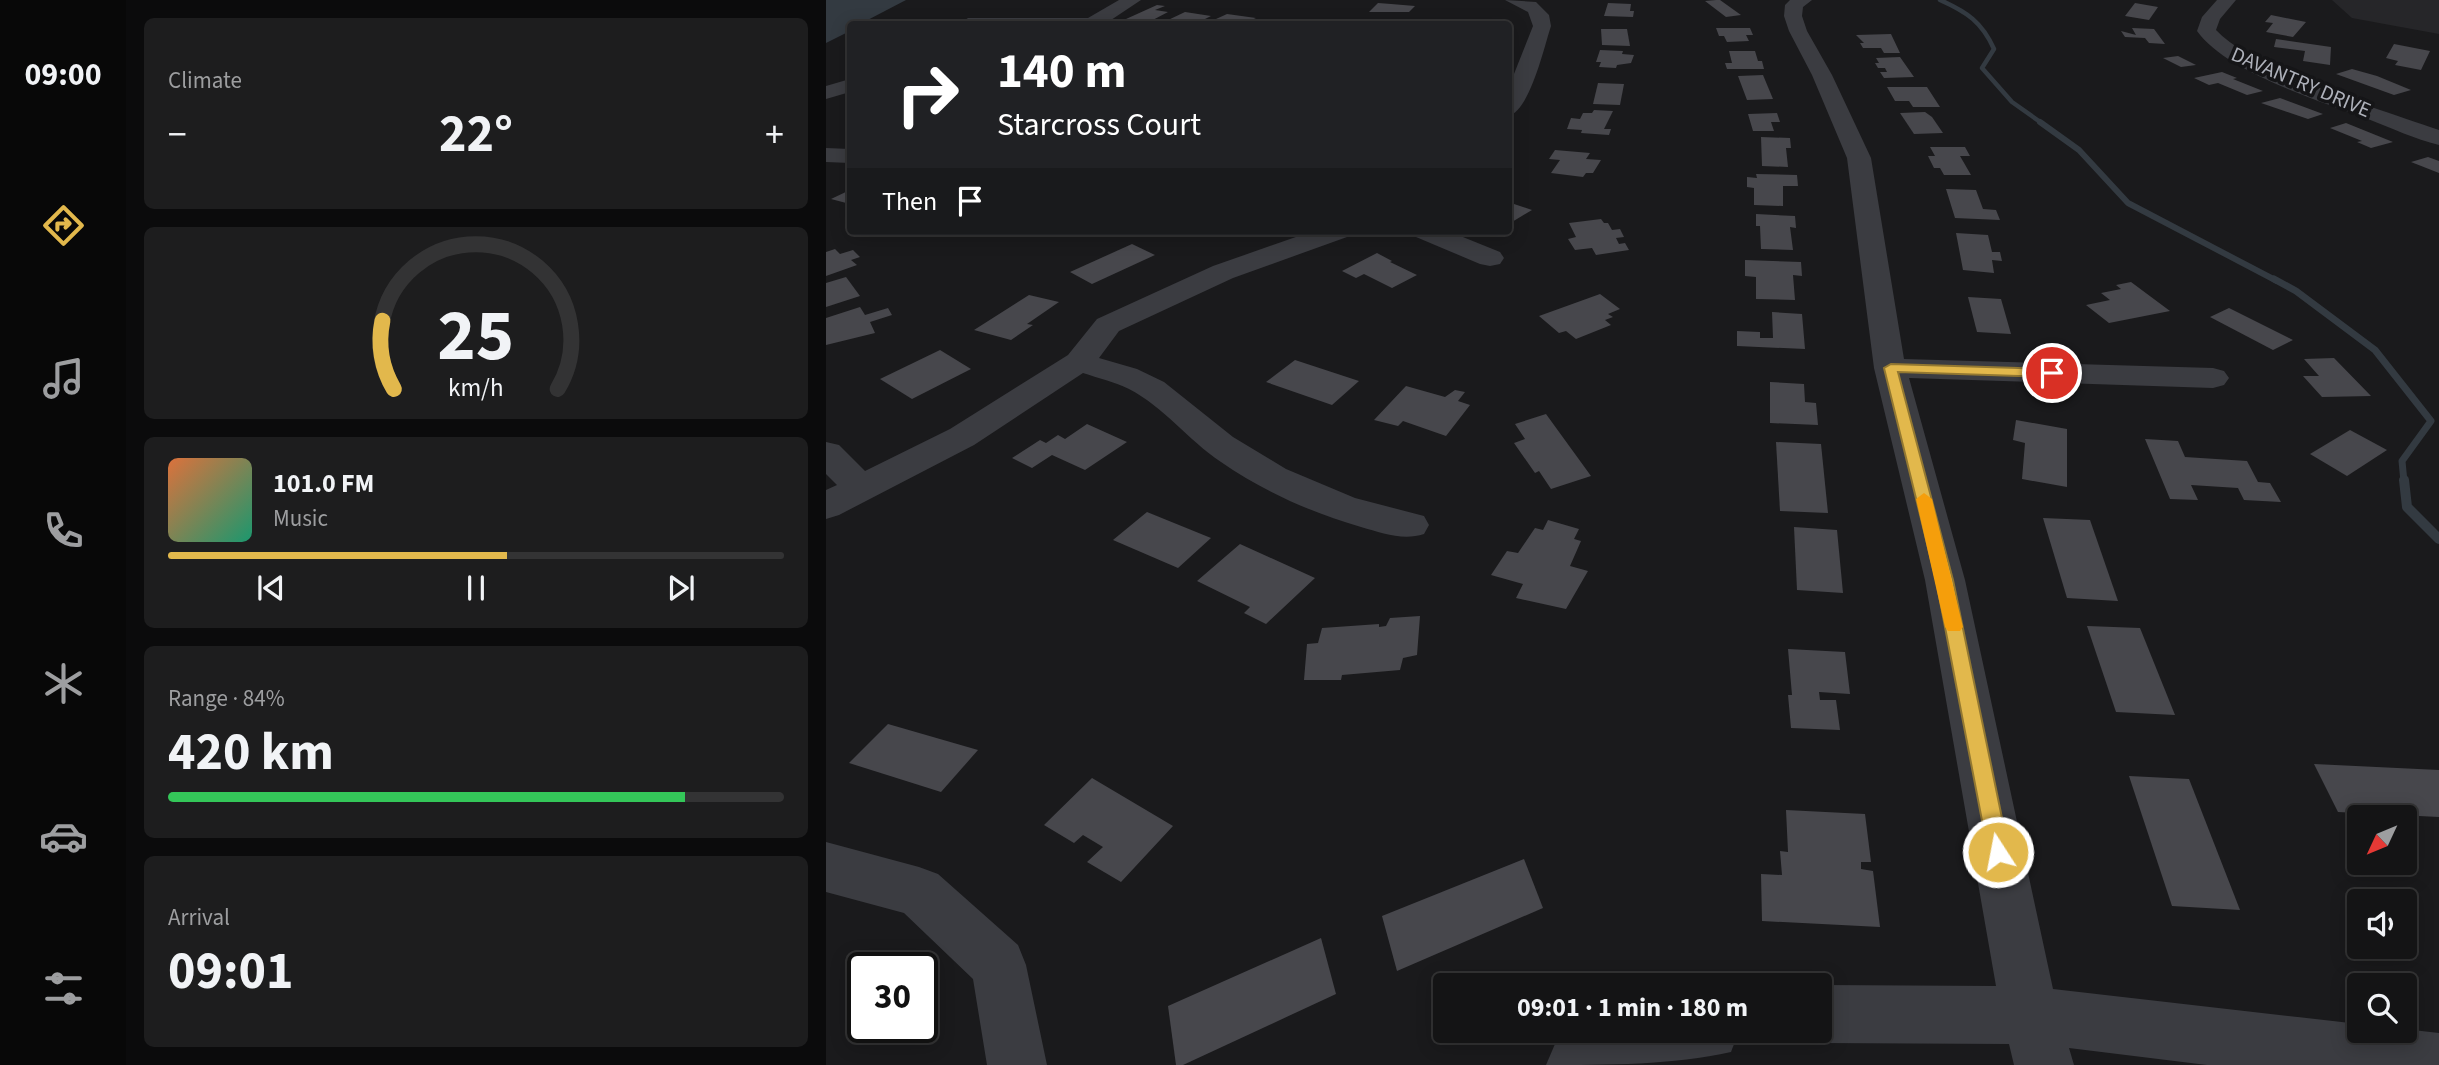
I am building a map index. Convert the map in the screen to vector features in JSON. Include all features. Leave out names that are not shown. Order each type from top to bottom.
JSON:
[{"type":"street","points":[[1103,21],[1132,0]]},
{"type":"street","points":[[1512,105],[1542,26],[1542,15],[1535,7],[1514,0]]},
{"type":"street","points":[[1800,0],[1794,5],[1793,16],[1798,31],[1822,75],[1858,158],[1891,368],[1945,580],[2037,1040]]},
{"type":"street","name":"DAVANTRY DRIVE","points":[[2227,0],[2211,17],[2206,31],[2209,40],[2226,52],[2439,138]]},
{"type":"street","points":[[826,93],[847,86]]},
{"type":"street","points":[[2412,127],[2439,119]]},
{"type":"street","points":[[826,156],[847,156]]},
{"type":"street","points":[[826,506],[961,437],[1079,362],[1108,324],[1223,272],[1327,235]]},
{"type":"street","points":[[1435,235],[1490,258]]},
{"type":"street","points":[[1079,362],[1140,382],[1179,409],[1230,452],[1269,476],[1387,521],[1410,525]]},
{"type":"street","points":[[1891,368],[2213,378]]},
{"type":"street","points":[[826,453],[860,487]]},
{"type":"street","points":[[826,867],[919,892],[998,965],[1017,1065]]},
{"type":"street","points":[[1832,1015],[2037,1040],[2439,1063]]},
{"type":"street","points":[[1576,1065],[1619,1047],[1642,1043]]},
{"type":"shaded area","points":[[826,0],[906,0],[866,21],[847,21],[847,32],[826,43]]},
{"type":"shaded area","points":[[2332,0],[2439,0],[2439,34],[2352,18]]},
{"type":"building","points":[[1720,0],[1741,15],[1726,17],[1705,1]]},
{"type":"building","points":[[1378,3],[1415,6],[1409,12],[1369,12]]},
{"type":"building","points":[[1608,3],[1631,4],[1633,17],[1604,16]]},
{"type":"building","points":[[2135,3],[2158,7],[2149,20],[2125,16]]},
{"type":"building","points":[[1157,5],[1165,6],[1155,10],[1168,12],[1151,21],[1126,19]]},
{"type":"building","points":[[1185,12],[1211,16],[1201,21],[1166,21]]},
{"type":"building","points":[[1227,14],[1256,18],[1250,21],[1212,21]]},
{"type":"building","points":[[2271,15],[2306,22],[2293,37],[2266,32],[2273,23],[2265,22]]},
{"type":"building","points":[[1716,28],[1750,28],[1753,35],[1746,35],[1749,41],[1727,42],[1724,36],[1719,36]]},
{"type":"building","points":[[2132,28],[2154,29],[2165,44],[2149,43],[2145,38],[2125,37],[2121,31],[2136,35]]},
{"type":"building","points":[[1601,29],[1627,29],[1630,46],[1602,45]]},
{"type":"building","points":[[1891,34],[1900,53],[1884,53],[1881,48],[1863,48],[1860,43],[1864,43],[1856,35]]},
{"type":"building","points":[[2276,39],[2331,47],[2330,65],[2303,61],[2305,51],[2274,47]]},
{"type":"building","points":[[2394,44],[2430,51],[2421,70],[2395,65],[2398,61],[2386,58]]},
{"type":"building","points":[[1600,50],[1623,51],[1622,54],[1634,55],[1631,63],[1617,65],[1616,68],[1599,67],[1601,62],[1596,62]]},
{"type":"building","points":[[1729,51],[1755,51],[1764,69],[1727,69],[1725,63],[1732,63]]},
{"type":"building","points":[[2178,56],[2196,65],[2181,67],[2163,58]]},
{"type":"building","points":[[1900,57],[1914,77],[1884,78],[1880,72],[1887,72],[1885,68],[1878,68],[1876,58]]},
{"type":"building","points":[[2352,69],[2411,90],[2394,95],[2336,74]]},
{"type":"building","points":[[2222,72],[2263,91],[2247,95],[2218,83],[2209,85],[2194,78]]},
{"type":"building","points":[[1763,75],[1773,99],[1747,100],[1738,76]]},
{"type":"building","points":[[1598,83],[1624,84],[1620,105],[1593,104]]},
{"type":"building","points":[[1887,87],[1927,87],[1940,107],[1913,107],[1909,101],[1895,101]]},
{"type":"building","points":[[2280,98],[2323,114],[2308,119],[2261,103]]},
{"type":"building","points":[[1594,110],[1613,111],[1604,129],[1611,129],[1609,135],[1567,129],[1571,118],[1580,119],[1583,113],[1592,113]]},
{"type":"building","points":[[1925,112],[1943,133],[1914,134],[1900,113]]},
{"type":"building","points":[[1777,113],[1780,122],[1771,122],[1774,131],[1753,131],[1748,114]]},
{"type":"building","points":[[2346,123],[2393,142],[2371,148],[2357,142],[2362,141],[2330,128]]},
{"type":"building","points":[[1761,137],[1790,138],[1791,148],[1786,148],[1788,167],[1762,166]]},
{"type":"building","points":[[1930,147],[1965,147],[1970,156],[1960,156],[1971,175],[1944,175],[1940,168],[1934,168],[1928,156],[1935,156]]},
{"type":"building","points":[[1555,150],[1590,153],[1586,159],[1601,160],[1593,173],[1586,173],[1583,177],[1551,173],[1560,160],[1549,159]]},
{"type":"building","points":[[2428,157],[2439,161],[2439,173],[2411,162]]},
{"type":"building","points":[[1756,174],[1797,175],[1798,186],[1783,186],[1783,206],[1754,205],[1754,188],[1747,187],[1747,177],[1757,178]]},
{"type":"building","points":[[1946,189],[1976,190],[1983,209],[1996,210],[2000,220],[1955,218]]},
{"type":"building","points":[[847,191],[847,203],[831,199]]},
{"type":"building","points":[[1512,203],[1532,210],[1512,222]]},
{"type":"building","points":[[1756,214],[1795,216],[1796,228],[1790,227],[1793,250],[1761,249],[1760,226],[1756,226]]},
{"type":"building","points":[[1601,219],[1608,223],[1612,230],[1620,229],[1624,237],[1616,238],[1619,244],[1625,243],[1629,250],[1596,255],[1592,248],[1575,250],[1568,239],[1576,237],[1569,223]]},
{"type":"building","points":[[1956,233],[1988,235],[1992,252],[2000,252],[2002,261],[1992,260],[1994,273],[1963,270]]},
{"type":"building","points":[[1132,244],[1155,255],[1092,284],[1070,272]]},
{"type":"building","points":[[835,249],[840,254],[853,250],[860,257],[851,260],[857,265],[826,276],[826,252]]},
{"type":"building","points":[[1377,253],[1417,275],[1392,288],[1364,274],[1356,278],[1342,271]]},
{"type":"building","points":[[1745,260],[1801,262],[1802,276],[1793,275],[1795,300],[1756,299],[1756,277],[1745,276]]},
{"type":"building","points":[[846,277],[860,296],[826,307],[826,283]]},
{"type":"building","points":[[2131,282],[2170,311],[2109,323],[2086,305],[2110,300],[2101,293],[2121,289],[2116,285]]},
{"type":"building","points":[[1600,294],[1620,309],[1608,314],[1613,317],[1605,320],[1611,325],[1576,339],[1566,331],[1559,333],[1539,316]]},
{"type":"building","points":[[1029,295],[1059,302],[1027,324],[1033,325],[1011,340],[974,330]]},
{"type":"building","points":[[1968,297],[2001,299],[2011,334],[1977,332]]},
{"type":"building","points":[[860,307],[865,315],[888,308],[892,315],[870,322],[875,333],[826,345],[826,318]]},
{"type":"building","points":[[2229,308],[2293,340],[2273,350],[2210,317]]},
{"type":"building","points":[[1772,312],[1802,314],[1805,349],[1737,346],[1737,331],[1760,332],[1760,338],[1773,338]]},
{"type":"building","points":[[940,350],[971,369],[912,399],[880,379]]},
{"type":"building","points":[[2334,358],[2371,396],[2322,397],[2303,376],[2319,376],[2304,359]]},
{"type":"building","points":[[1295,360],[1359,381],[1332,405],[1266,382]]},
{"type":"building","points":[[1770,382],[1804,384],[1805,402],[1816,403],[1818,425],[1770,423]]},
{"type":"building","points":[[1406,386],[1445,397],[1455,390],[1465,392],[1458,401],[1470,405],[1446,436],[1403,421],[1398,426],[1374,420]]},
{"type":"building","points":[[1546,414],[1591,476],[1551,489],[1539,471],[1535,473],[1514,443],[1525,439],[1515,424]]},
{"type":"building","points":[[2016,420],[2067,429],[2067,487],[2022,479],[2025,443],[2013,440]]},
{"type":"building","points":[[1087,424],[1127,442],[1085,470],[1052,455],[1032,468],[1012,458],[1040,440],[1046,443],[1058,435],[1065,439]]},
{"type":"building","points":[[2350,430],[2387,450],[2347,476],[2310,454]]},
{"type":"building","points":[[2145,439],[2178,441],[2185,457],[2247,461],[2258,482],[2270,483],[2281,502],[2244,500],[2238,488],[2191,485],[2198,500],[2170,499]]},
{"type":"building","points":[[1776,442],[1821,444],[1828,513],[1780,511]]},
{"type":"building","points":[[1147,512],[1211,538],[1178,568],[1113,540]]},
{"type":"building","points":[[2043,518],[2090,520],[2118,601],[2067,598]]},
{"type":"building","points":[[1548,520],[1579,529],[1574,539],[1581,541],[1570,566],[1588,571],[1566,609],[1516,598],[1523,584],[1491,575],[1507,551],[1518,553],[1535,528],[1543,530]]},
{"type":"building","points":[[1794,527],[1837,530],[1843,593],[1797,590]]},
{"type":"building","points":[[1240,544],[1315,578],[1266,624],[1244,613],[1250,607],[1197,581]]},
{"type":"building","points":[[1420,616],[1417,655],[1403,658],[1400,670],[1342,675],[1341,680],[1304,680],[1307,644],[1318,643],[1322,628],[1379,624],[1379,627],[1386,626],[1390,618]]},
{"type":"building","points":[[2087,626],[2140,628],[2175,715],[2116,712]]},
{"type":"building","points":[[1788,649],[1845,652],[1850,694],[1819,692],[1820,700],[1836,700],[1840,730],[1791,728],[1788,695],[1792,695]]},
{"type":"building","points":[[888,724],[978,750],[941,792],[849,763]]},
{"type":"building","points":[[2314,764],[2439,770],[2439,817],[2417,816],[2417,805],[2347,805],[2347,812],[2338,812]]},
{"type":"building","points":[[2129,776],[2189,779],[2240,910],[2172,906]]},
{"type":"building","points":[[1092,778],[1173,826],[1121,882],[1087,862],[1103,847],[1083,835],[1074,843],[1044,825]]},
{"type":"building","points":[[1786,810],[1865,814],[1871,862],[1861,862],[1861,869],[1873,871],[1880,927],[1762,921],[1761,874],[1782,875],[1780,851],[1788,852]]},
{"type":"building","points":[[1524,859],[1543,908],[1397,971],[1382,916]]},
{"type":"building","points":[[1321,938],[1336,994],[1183,1065],[1176,1065],[1168,1006]]},
{"type":"waterway","points":[[1940,0],[1966,14],[1979,25],[1994,49],[1982,68],[2012,102],[2043,124]]},
{"type":"waterway","points":[[2040,122],[2079,150],[2128,203],[2277,281]]},
{"type":"waterway","points":[[2274,279],[2296,291],[2375,350],[2431,421],[2402,461],[2404,482]]},
{"type":"waterway","points":[[2404,480],[2407,507],[2439,539]]},
{"type":"slow traffic","points":[[1924,499],[1954,627]]},
{"type":"route","points":[[1998,852],[1945,580],[1891,368],[2052,373]]}]
